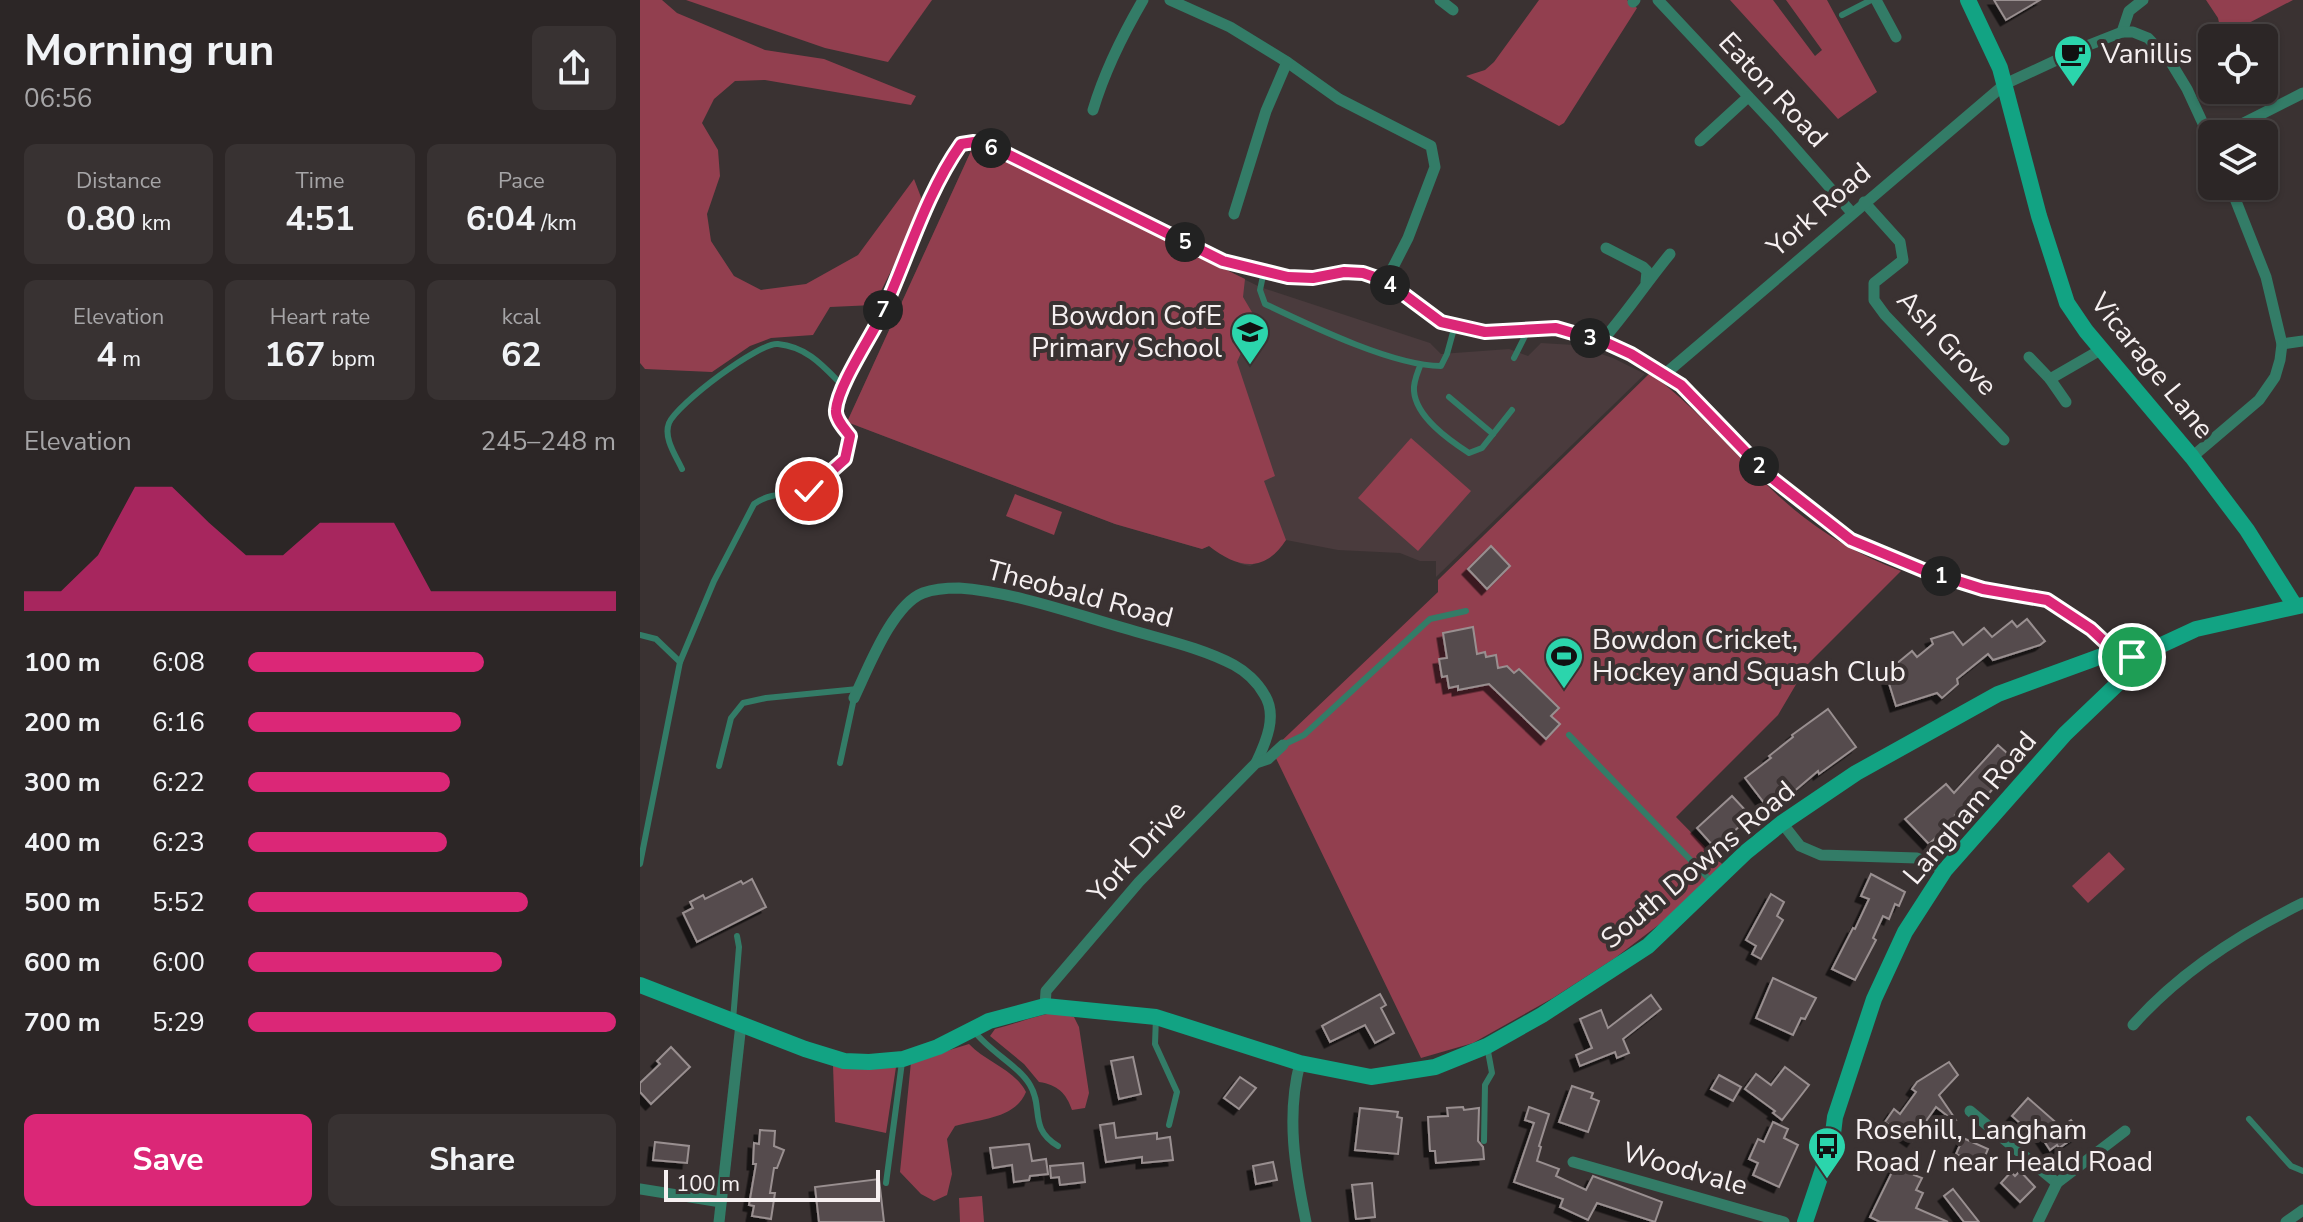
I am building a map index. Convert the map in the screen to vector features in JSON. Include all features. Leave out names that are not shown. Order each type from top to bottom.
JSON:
[{"type":"main road","name":"Vicarage Lane","points":[[1968,0],[2005,84],[2062,291],[2074,314],[2192,457],[2299,606]]},
{"type":"main road","name":"Langham Road","points":[[1805,1222],[1874,999],[1905,932],[1945,870],[2065,734],[2155,648],[2196,629],[2299,606]]},
{"type":"main road","points":[[2110,653],[2124,653],[2139,662]]},
{"type":"main road","name":"South Downs Road","points":[[640,985],[844,1061],[903,1059],[1016,1012],[1045,1006],[1156,1017],[1300,1063],[1371,1077],[1435,1067],[1487,1046],[1542,1015],[1648,946],[1746,852],[1782,823],[1856,773],[1998,694],[2110,653]]},
{"type":"street","points":[[1093,110],[1117,45],[1143,0]]},
{"type":"street","points":[[1170,0],[1230,27],[1339,99],[1431,146],[1435,167],[1408,238],[1386,281]]},
{"type":"street","points":[[1440,0],[1453,10]]},
{"type":"street","name":"Eaton Road","points":[[1658,0],[1852,213]]},
{"type":"street","points":[[1874,0],[1896,37]]},
{"type":"street","points":[[2143,0],[2129,11],[2122,32],[2141,34],[2160,48],[2204,120]]},
{"type":"street","name":"York Road","points":[[1665,374],[2005,84],[2122,32]]},
{"type":"street","points":[[1234,214],[1266,111],[1287,62]]},
{"type":"street","points":[[2251,120],[2303,93]]},
{"type":"street","points":[[1700,141],[1748,97]]},
{"type":"street","points":[[2192,457],[2259,400],[2275,377],[2282,344],[2266,277],[2236,200]]},
{"type":"street","name":"Ash Grove","points":[[1864,202],[1900,242],[1903,260],[1874,283],[1874,300],[2004,440]]},
{"type":"street","points":[[1606,248],[1643,267],[1647,271],[1646,283]]},
{"type":"street","points":[[1601,342],[1630,309],[1670,254]]},
{"type":"street","points":[[1223,261],[1288,277],[1363,273],[1386,281],[1441,322],[1485,332],[1556,328],[1631,354],[1665,374],[1694,397],[1768,475],[1851,540],[1923,570],[1983,589],[2047,600],[2091,629],[2106,643],[2110,653]]},
{"type":"street","points":[[2282,344],[2303,341]]},
{"type":"street","points":[[2050,379],[2102,349]]},
{"type":"street","points":[[2029,357],[2066,402]]},
{"type":"street","name":"Theobald Road","points":[[856,694],[888,630],[907,603],[938,589],[958,588],[996,594],[1159,638],[1212,654],[1237,666],[1265,695],[1268,704],[1271,720],[1256,763]]},
{"type":"street","name":"York Drive","points":[[1045,1006],[1046,991],[1139,882],[1256,763],[1268,759],[1283,745]]},
{"type":"street","points":[[1782,823],[1800,846],[1821,855],[1917,858],[1945,870]]},
{"type":"street","points":[[2133,1025],[2206,961],[2256,926],[2303,903]]},
{"type":"street","points":[[719,1222],[737,1022]]},
{"type":"street","points":[[1300,1063],[1293,1089],[1291,1116],[1296,1175],[1306,1222]]},
{"type":"street","points":[[1970,1111],[2057,1183]]},
{"type":"street","points":[[2038,1222],[2057,1183],[2125,1131]]},
{"type":"street","name":"Woodvale","points":[[1573,1162],[1784,1222]]},
{"type":"street","points":[[640,1189],[721,1202]]},
{"type":"street","points":[[2286,1222],[2303,1210]]},
{"type":"lane","points":[[1842,15],[1874,0]]},
{"type":"lane","points":[[640,864],[669,705],[680,662],[714,581],[754,504],[765,496],[809,491],[845,459],[850,436],[837,416],[836,408],[943,175],[961,144],[974,142],[999,150],[1223,261]]},
{"type":"lane","points":[[1264,271],[1260,290],[1265,304],[1313,327],[1420,366],[1441,366],[1455,325]]},
{"type":"lane","points":[[1514,358],[1528,330]]},
{"type":"lane","points":[[682,469],[667,437],[669,423],[677,411],[728,368],[773,343],[792,346],[811,354],[844,387]]},
{"type":"lane","points":[[1420,366],[1413,389],[1418,408],[1456,445],[1469,453],[1482,448],[1512,410]]},
{"type":"lane","points":[[1449,397],[1493,434]]},
{"type":"lane","points":[[1283,745],[1304,735],[1430,619],[1466,611]]},
{"type":"lane","points":[[640,635],[656,639],[680,662]]},
{"type":"lane","points":[[719,766],[731,718],[743,703],[766,698],[856,694],[840,763]]},
{"type":"lane","points":[[1569,735],[1715,885]]},
{"type":"lane","points":[[737,936],[737,1022]]},
{"type":"lane","points":[[1156,1017],[1155,1044],[1177,1092],[1169,1125]]},
{"type":"lane","points":[[972,1029],[994,1053],[1026,1078],[1032,1087],[1042,1133],[1058,1146]]},
{"type":"lane","points":[[1484,1141],[1485,1085],[1492,1073],[1487,1046]]},
{"type":"lane","points":[[886,1183],[903,1059]]},
{"type":"lane","points":[[2249,1119],[2291,1166],[2303,1171]]},
{"type":"shaded area","points":[[640,0],[662,0],[677,13],[765,50],[824,59],[916,96],[911,105],[765,80],[735,81],[714,99],[702,123],[718,150],[720,176],[707,214],[711,241],[734,276],[761,290],[806,284],[858,255],[914,179],[924,205],[874,305],[830,307],[813,335],[771,338],[750,346],[712,372],[645,369],[640,363]]},
{"type":"shaded area","points":[[686,0],[932,0],[888,62],[825,48]]},
{"type":"shaded area","points":[[1539,0],[1627,0],[1637,8],[1564,123],[1559,126],[1466,76],[1485,70],[1494,62]]},
{"type":"shaded area","points":[[1730,0],[1773,0],[1815,56],[1822,50],[1786,0],[1827,0],[1877,92],[1838,119]]},
{"type":"shaded area","points":[[2206,0],[2293,0],[2247,24],[2219,24]]},
{"type":"shaded area","name":"Bowdon CofE Primary School","points":[[971,151],[999,158],[1260,287],[1430,343],[1441,354],[1509,349],[1528,356],[1541,343],[1574,345],[1613,358],[1645,374],[1436,577],[1436,561],[1420,561],[1400,553],[1338,550],[1286,540],[1274,554],[1250,566],[1209,546],[1202,549],[1115,524],[847,422]]},
{"type":"shaded area","name":"Bowdon CofE Primary School","points":[[971,151],[999,158],[1245,279],[1243,297],[1256,319],[1237,362],[1275,476],[1264,481],[1286,540],[1269,558],[1259,563],[1240,563],[1209,546],[1202,549],[1115,524],[847,422]]},
{"type":"shaded area","name":"Bowdon Cricket, Hockey and Squash Club","points":[[1650,373],[1694,411],[1793,509],[1844,544],[1901,571],[1808,664],[1778,715],[1676,817],[1723,865],[1673,914],[1615,958],[1553,998],[1473,1043],[1421,1058],[1272,750],[1438,592],[1438,580]]},
{"type":"shaded area","points":[[1411,438],[1471,491],[1418,551],[1358,498]]},
{"type":"shaded area","points":[[1015,494],[1062,512],[1054,535],[1006,516]]},
{"type":"shaded area","points":[[2109,852],[2125,869],[2088,903],[2072,886]]},
{"type":"shaded area","points":[[1058,1012],[1074,1017],[1079,1027],[1089,1093],[1085,1108],[1072,1110],[1060,1091],[1039,1082],[1024,1064],[990,1036],[995,1029]]},
{"type":"shaded area","points":[[969,1044],[1008,1072],[1026,1092],[1014,1108],[1005,1113],[955,1126],[947,1139],[952,1174],[947,1195],[934,1201],[921,1194],[900,1172],[911,1062]]},
{"type":"shaded area","points":[[833,1065],[896,1067],[886,1133],[835,1122]]},
{"type":"shaded area","points":[[982,1196],[984,1222],[960,1222],[959,1198]]},
{"type":"building","points":[[1994,0],[2040,0],[2006,20]]},
{"type":"building","points":[[1491,546],[1510,566],[1487,589],[1468,569]]},
{"type":"building","points":[[2027,619],[2045,641],[2040,645],[1993,660],[1988,654],[1957,679],[1958,684],[1942,698],[1937,693],[1896,706],[1887,677],[1890,669],[1912,651],[1917,657],[1933,644],[1931,639],[1953,632],[1963,645],[1984,628],[1992,637],[2012,621],[2017,627]]},
{"type":"building","points":[[1473,627],[1477,654],[1485,652],[1486,657],[1496,655],[1498,668],[1507,666],[1514,673],[1519,669],[1559,708],[1551,716],[1560,724],[1546,739],[1489,684],[1458,690],[1458,686],[1449,688],[1447,676],[1442,677],[1439,659],[1447,658],[1443,633]]},
{"type":"building","points":[[1828,709],[1856,747],[1819,774],[1818,771],[1784,800],[1782,797],[1768,808],[1745,778],[1771,758],[1769,756],[1792,735]]},
{"type":"building","points":[[1998,745],[2017,762],[1982,801],[1976,796],[1955,815],[1962,822],[1945,837],[1941,833],[1929,844],[1905,819],[1946,784],[1954,793]]},
{"type":"building","points":[[1732,796],[1746,811],[1735,821],[1740,826],[1715,848],[1697,828]]},
{"type":"building","points":[[1871,874],[1905,892],[1899,906],[1895,904],[1889,919],[1883,916],[1873,938],[1876,940],[1855,980],[1832,969],[1869,899],[1861,896]]},
{"type":"building","points":[[752,879],[766,907],[697,942],[683,913],[693,908],[690,902],[703,895],[705,899],[741,881],[743,884]]},
{"type":"building","points":[[1771,894],[1784,902],[1777,916],[1783,920],[1761,959],[1752,954],[1756,946],[1746,940]]},
{"type":"building","points":[[1773,978],[1816,998],[1793,1035],[1756,1018]]},
{"type":"building","points":[[1380,994],[1386,1005],[1381,1008],[1394,1033],[1375,1043],[1365,1025],[1330,1042],[1322,1026]]},
{"type":"building","points":[[1651,995],[1661,1009],[1623,1039],[1629,1053],[1617,1058],[1615,1052],[1580,1066],[1576,1055],[1592,1048],[1580,1019],[1601,1010],[1608,1028]]},
{"type":"building","points":[[671,1047],[690,1067],[651,1104],[640,1092],[640,1083],[660,1064],[657,1061]]},
{"type":"building","points":[[1133,1057],[1141,1094],[1119,1099],[1111,1061]]},
{"type":"building","points":[[1949,1062],[1958,1075],[1939,1095],[1956,1120],[1936,1107],[1912,1141],[1885,1122],[1894,1109],[1900,1114],[1916,1092],[1912,1089],[1917,1082]]},
{"type":"building","points":[[1785,1067],[1809,1085],[1782,1120],[1773,1113],[1775,1111],[1745,1089],[1756,1074],[1771,1085]]},
{"type":"building","points":[[1719,1075],[1741,1087],[1733,1101],[1711,1089]]},
{"type":"building","points":[[1240,1077],[1256,1088],[1239,1109],[1224,1098]]},
{"type":"building","points":[[1572,1086],[1593,1093],[1591,1098],[1599,1101],[1588,1132],[1559,1122]]},
{"type":"building","points":[[2028,1098],[2061,1127],[2071,1120],[2081,1133],[2059,1148],[2057,1145],[2050,1150],[2036,1129],[2032,1134],[2012,1116]]},
{"type":"building","points":[[1463,1107],[1464,1110],[1479,1108],[1478,1141],[1483,1147],[1484,1159],[1436,1163],[1435,1151],[1430,1151],[1428,1117],[1448,1116],[1447,1108]]},
{"type":"building","points":[[1529,1107],[1549,1114],[1537,1161],[1559,1169],[1556,1176],[1586,1190],[1593,1176],[1662,1202],[1655,1222],[1597,1203],[1588,1220],[1560,1207],[1563,1199],[1514,1182],[1534,1123],[1525,1120]]},
{"type":"building","points":[[1360,1108],[1398,1112],[1397,1117],[1402,1118],[1398,1154],[1355,1150]]},
{"type":"building","points":[[1773,1122],[1788,1129],[1784,1138],[1798,1145],[1779,1187],[1753,1175],[1758,1163],[1749,1159],[1758,1139],[1764,1142]]},
{"type":"building","points":[[1114,1123],[1116,1138],[1157,1133],[1157,1139],[1170,1137],[1173,1160],[1142,1163],[1142,1157],[1106,1162],[1100,1125]]},
{"type":"building","points":[[760,1130],[775,1131],[774,1146],[784,1150],[777,1168],[774,1168],[770,1193],[775,1193],[771,1219],[752,1216],[754,1206],[749,1205],[756,1164],[753,1164],[754,1143],[759,1144]]},
{"type":"building","points":[[1963,1138],[1988,1149],[1981,1166],[1956,1154]]},
{"type":"building","points":[[655,1142],[689,1146],[687,1163],[653,1160]]},
{"type":"building","points":[[1029,1144],[1032,1161],[1046,1159],[1048,1174],[1014,1182],[1012,1165],[993,1168],[990,1148]]},
{"type":"building","points":[[1273,1162],[1277,1180],[1256,1184],[1253,1166]]},
{"type":"building","points":[[1083,1163],[1085,1182],[1060,1185],[1059,1177],[1051,1178],[1050,1166]]},
{"type":"building","points":[[1902,1164],[1916,1170],[1914,1175],[1922,1178],[1916,1190],[1923,1193],[1916,1208],[1948,1222],[1880,1222],[1870,1217],[1894,1168],[1899,1170]]},
{"type":"building","points":[[2020,1171],[2035,1187],[2020,1202],[2001,1183],[2011,1172],[2015,1176]]},
{"type":"building","points":[[879,1179],[884,1222],[819,1222],[815,1187]]},
{"type":"building","points":[[1372,1183],[1375,1217],[1356,1219],[1352,1185]]},
{"type":"building","points":[[1953,1189],[1979,1222],[1964,1222],[1944,1196]]},
{"type":"place","name":"Vanillis","points":[[2073,88]]},
{"type":"place","name":"Bowdon CofE Primary School","points":[[1250,366]]},
{"type":"place","name":"Bowdon Cricket, Hockey and Squash Club","points":[[1564,690]]},
{"type":"place","name":"Rosehill, Langham Road / near Heald Road","points":[[1827,1180]]},
{"type":"route","points":[[809,491],[845,459],[850,436],[837,416],[836,408],[844,387],[881,315],[955,151],[961,144],[974,142],[999,150],[1223,261],[1288,277],[1363,273],[1386,281],[1441,322],[1485,332],[1556,328],[1607,343],[1681,385],[1768,475],[1851,540],[1923,570],[1983,589],[2047,600],[2091,629],[2106,643],[2110,653],[2124,653],[2132,657]]}]
